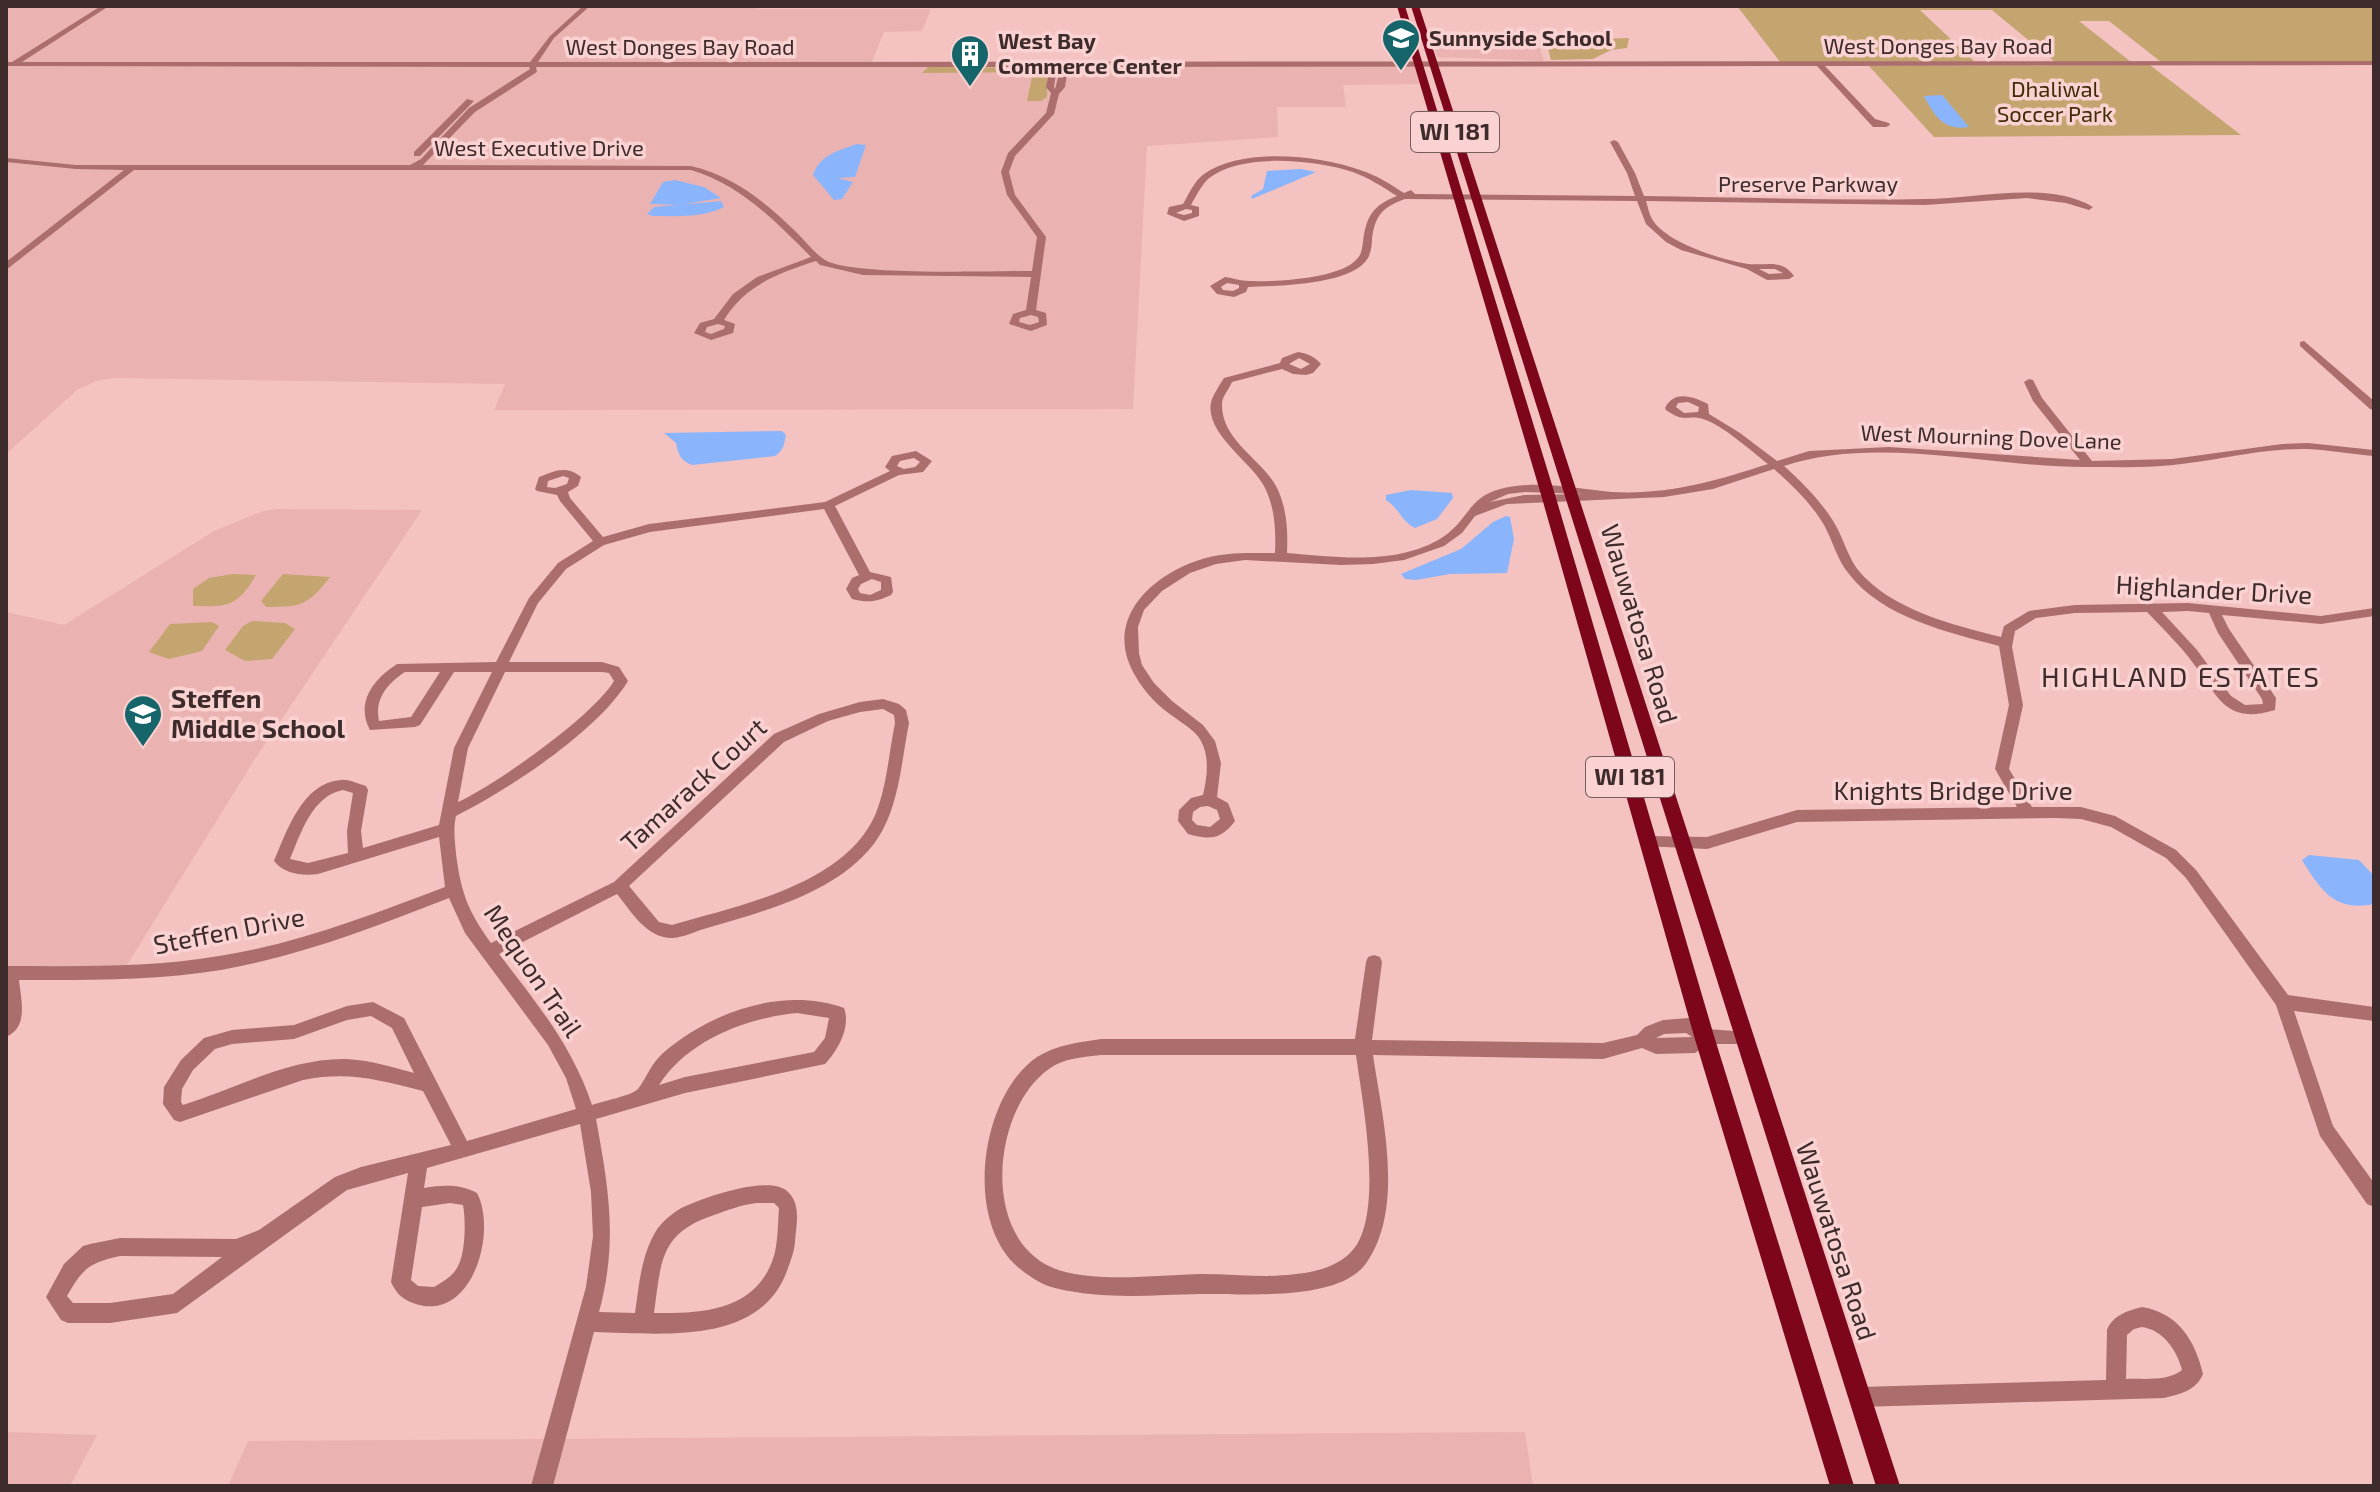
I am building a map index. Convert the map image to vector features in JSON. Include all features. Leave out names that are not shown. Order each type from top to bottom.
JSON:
[{"type":"main road","points":[[1401,6],[1411,39],[1426,65]]},
{"type":"main road","name":"Wauwatosa Road","points":[[1415,6],[1456,194],[1548,494],[1704,1036],[1842,1486]]},
{"type":"main road","name":"Wauwatosa Road","points":[[1426,65],[1442,89],[1742,1037],[1888,1486]]},
{"type":"street","points":[[8,67],[106,6]]},
{"type":"street","points":[[413,167],[424,161],[484,100],[534,70],[532,65],[552,37],[587,6]]},
{"type":"street","name":"West Donges Bay Road","points":[[8,67],[2374,63]]},
{"type":"street","points":[[1054,65],[1050,87],[1055,93]]},
{"type":"street","points":[[1031,312],[1042,237],[1011,195],[1005,172],[1016,149],[1050,114],[1055,93],[1061,87],[1065,65]]},
{"type":"street","points":[[1820,65],[1874,121]]},
{"type":"street","points":[[1614,142],[1649,222],[1669,240],[1684,248],[1750,267]]},
{"type":"street","name":"West Executive Drive","points":[[6,160],[76,167],[670,166],[708,171],[740,187],[817,258],[837,268],[863,272],[1037,274]]},
{"type":"street","points":[[1186,206],[1203,179],[1210,174],[1236,163],[1255,161],[1301,161],[1336,166],[1380,181],[1403,196]]},
{"type":"street","points":[[6,267],[132,167]]},
{"type":"street","name":"Preserve Parkway","points":[[1403,196],[1475,194],[1641,200],[1948,202],[2015,193],[2069,199],[2089,207]]},
{"type":"street","points":[[1244,285],[1318,277],[1355,266],[1366,251],[1369,220],[1373,213],[1384,204],[1403,196]]},
{"type":"street","points":[[718,321],[726,306],[754,281],[817,258]]},
{"type":"street","points":[[2304,344],[2374,407]]},
{"type":"street","points":[[1209,800],[1214,772],[1209,743],[1199,728],[1159,698],[1145,681],[1134,664],[1132,625],[1143,601],[1189,568],[1232,556],[1281,557],[1281,522],[1275,497],[1264,477],[1222,432],[1216,402],[1228,380],[1284,365]]},
{"type":"street","points":[[2029,382],[2037,399],[2089,464]]},
{"type":"street","points":[[1703,415],[1725,426],[1809,497],[1828,522],[1860,579],[1885,598],[1911,612],[1967,633],[2006,643],[2016,705],[2002,769],[2028,812]]},
{"type":"street","name":"West Mourning Dove Lane","points":[[1281,557],[1351,562],[1404,556],[1443,541],[1458,531],[1473,513],[1508,499],[1548,494],[1664,494],[1709,487],[1809,454],[1889,450],[2089,464],[2172,462],[2295,446],[2374,453]]},
{"type":"street","name":"Mequon Trail","points":[[542,1486],[589,1322],[602,1236],[598,1181],[587,1116],[574,1076],[554,1040],[471,928],[453,890],[447,821],[461,748],[545,583],[562,566],[600,542],[649,528],[828,505],[897,472]]},
{"type":"street","points":[[562,491],[564,499],[600,542]]},
{"type":"street","points":[[828,505],[866,576]]},
{"type":"street","name":"Highlander Drive","points":[[2006,643],[2009,629],[2033,614],[2075,609],[2188,607],[2321,620],[2374,612]]},
{"type":"street","points":[[2151,608],[2200,662],[2217,692],[2227,702],[2257,711],[2270,707],[2269,698],[2223,630],[2214,611]]},
{"type":"street","points":[[356,856],[354,831],[361,790],[343,785],[322,791],[304,814],[282,861],[292,869],[308,870],[356,856],[447,821],[610,700],[621,681],[614,670],[602,667],[501,666],[402,667],[391,673],[368,712],[369,719],[375,726],[415,722],[450,667]]},
{"type":"street","name":"Tamarack Court","points":[[490,951],[619,886],[779,738],[824,717],[860,707],[883,704],[901,713],[902,723],[882,814],[860,850],[820,880],[796,892],[672,932],[654,927],[619,886]]},
{"type":"street","name":"Knights Bridge Drive","points":[[1648,842],[1707,843],[1797,816],[2028,812],[2081,813],[2115,822],[2171,854],[2191,874],[2283,1002],[2326,1130],[2374,1198]]},
{"type":"street","name":"Steffen Drive","points":[[8,973],[137,973],[220,963],[363,924],[453,890]]},
{"type":"street","points":[[1374,962],[1373,985],[1364,1013],[1363,1047],[1379,1204],[1374,1230],[1359,1258],[1330,1274],[1290,1284],[1091,1285],[1049,1277],[1016,1253],[1001,1227],[993,1198],[999,1132],[1008,1103],[1041,1064],[1070,1051],[1101,1047],[1363,1047],[1603,1051],[1642,1041],[1656,1046],[1695,1045],[1704,1036],[1742,1037]]},
{"type":"street","points":[[6,1030],[15,1016],[8,973]]},
{"type":"street","points":[[2283,1002],[2374,1014]]},
{"type":"street","points":[[265,1237],[236,1248],[120,1247],[90,1253],[71,1271],[56,1297],[68,1313],[110,1313],[177,1303],[341,1183],[587,1116],[685,1085],[819,1059],[837,1033],[838,1013],[821,1005],[799,1004],[762,1010],[735,1021],[668,1058],[642,1097]]},
{"type":"street","points":[[429,1084],[380,1071],[345,1067],[310,1070],[180,1114],[172,1104],[173,1087],[187,1065],[210,1043],[232,1037],[294,1032],[347,1013],[373,1009],[398,1023],[429,1084],[463,1151]]},
{"type":"street","points":[[414,1199],[456,1195],[470,1199],[475,1207],[471,1255],[466,1272],[437,1297],[420,1297],[407,1292],[401,1282],[419,1162]]},
{"type":"street","points":[[589,1322],[643,1322],[698,1322],[725,1318],[756,1305],[774,1282],[785,1253],[788,1205],[779,1195],[762,1192],[683,1217],[659,1240],[643,1322]]},
{"type":"street","points":[[1860,1397],[2164,1388],[2183,1383],[2193,1374],[2191,1358],[2180,1336],[2161,1322],[2140,1317],[2127,1318],[2117,1330],[2116,1389]]},
{"type":"shaded area","points":[[6,6],[757,6],[756,9],[931,9],[922,31],[884,32],[871,64],[1418,63],[1424,84],[1343,85],[1346,107],[1277,107],[1278,137],[1147,146],[1133,409],[494,410],[505,384],[115,378],[96,381],[77,390],[6,454]]},
{"type":"shaded area","points":[[1491,34],[1538,41],[1544,61],[1437,57],[1431,37],[1480,38]]},
{"type":"shaded area","name":"Steffen Middle School","points":[[422,510],[253,762],[122,973],[6,973],[6,612],[64,625],[214,531],[263,511]]},
{"type":"shaded area","points":[[6,1432],[97,1435],[70,1486],[6,1486]]},
{"type":"shaded area","points":[[1525,1432],[1533,1486],[228,1486],[248,1441]]},
{"type":"green space","points":[[1737,6],[2374,6],[2374,62],[2161,62],[2109,21],[2079,21],[2131,62],[2056,63],[1992,10],[1920,10],[1976,63],[1781,63]]},
{"type":"green space","points":[[1629,38],[1627,48],[1611,50],[1593,59],[1551,60],[1546,41]]},
{"type":"green space","name":"Dhaliwal Soccer Park","points":[[2150,65],[2241,135],[1934,137],[1869,66]]},
{"type":"green space","points":[[928,67],[1048,68],[1047,97],[1041,101],[1027,101],[1033,72],[922,73]]},
{"type":"green space","points":[[233,574],[256,575],[243,593],[230,603],[193,606],[193,589],[209,578]]},
{"type":"green space","points":[[283,574],[330,577],[310,599],[296,605],[266,607],[261,601]]},
{"type":"green space","points":[[252,621],[285,623],[295,629],[272,659],[245,661],[225,650],[243,626]]},
{"type":"green space","points":[[212,622],[219,626],[202,651],[169,659],[149,652],[170,624]]},
{"type":"water","points":[[1942,95],[1969,127],[1953,127],[1941,121],[1924,96]]},
{"type":"water","points":[[857,144],[866,145],[855,177],[838,178],[853,182],[842,199],[834,200],[813,175],[825,158]]},
{"type":"water","points":[[1301,169],[1316,172],[1252,199],[1251,196],[1263,189],[1267,171]]},
{"type":"water","points":[[675,180],[704,187],[721,198],[680,205],[650,204],[663,182]]},
{"type":"water","points":[[721,201],[724,207],[698,215],[647,214],[654,207]]},
{"type":"water","points":[[782,431],[786,435],[784,445],[775,456],[692,465],[683,459],[676,443],[664,433]]},
{"type":"water","points":[[1411,490],[1452,493],[1453,498],[1437,519],[1415,528],[1386,500],[1386,495]]},
{"type":"water","points":[[1510,517],[1514,539],[1507,573],[1450,574],[1416,580],[1405,579],[1401,574],[1461,549],[1493,522]]},
{"type":"water","points":[[2309,855],[2359,860],[2374,876],[2374,904],[2349,905],[2330,897],[2302,860]]},
{"type":"place","name":"Sunnyside School","points":[[1401,72]]},
{"type":"place","name":"West Bay Commerce Center","points":[[970,88]]},
{"type":"place","name":"Steffen Middle School","points":[[143,748]]},
{"type":"district","name":"HIGHLAND ESTATES","points":[[2181,677]]}]
